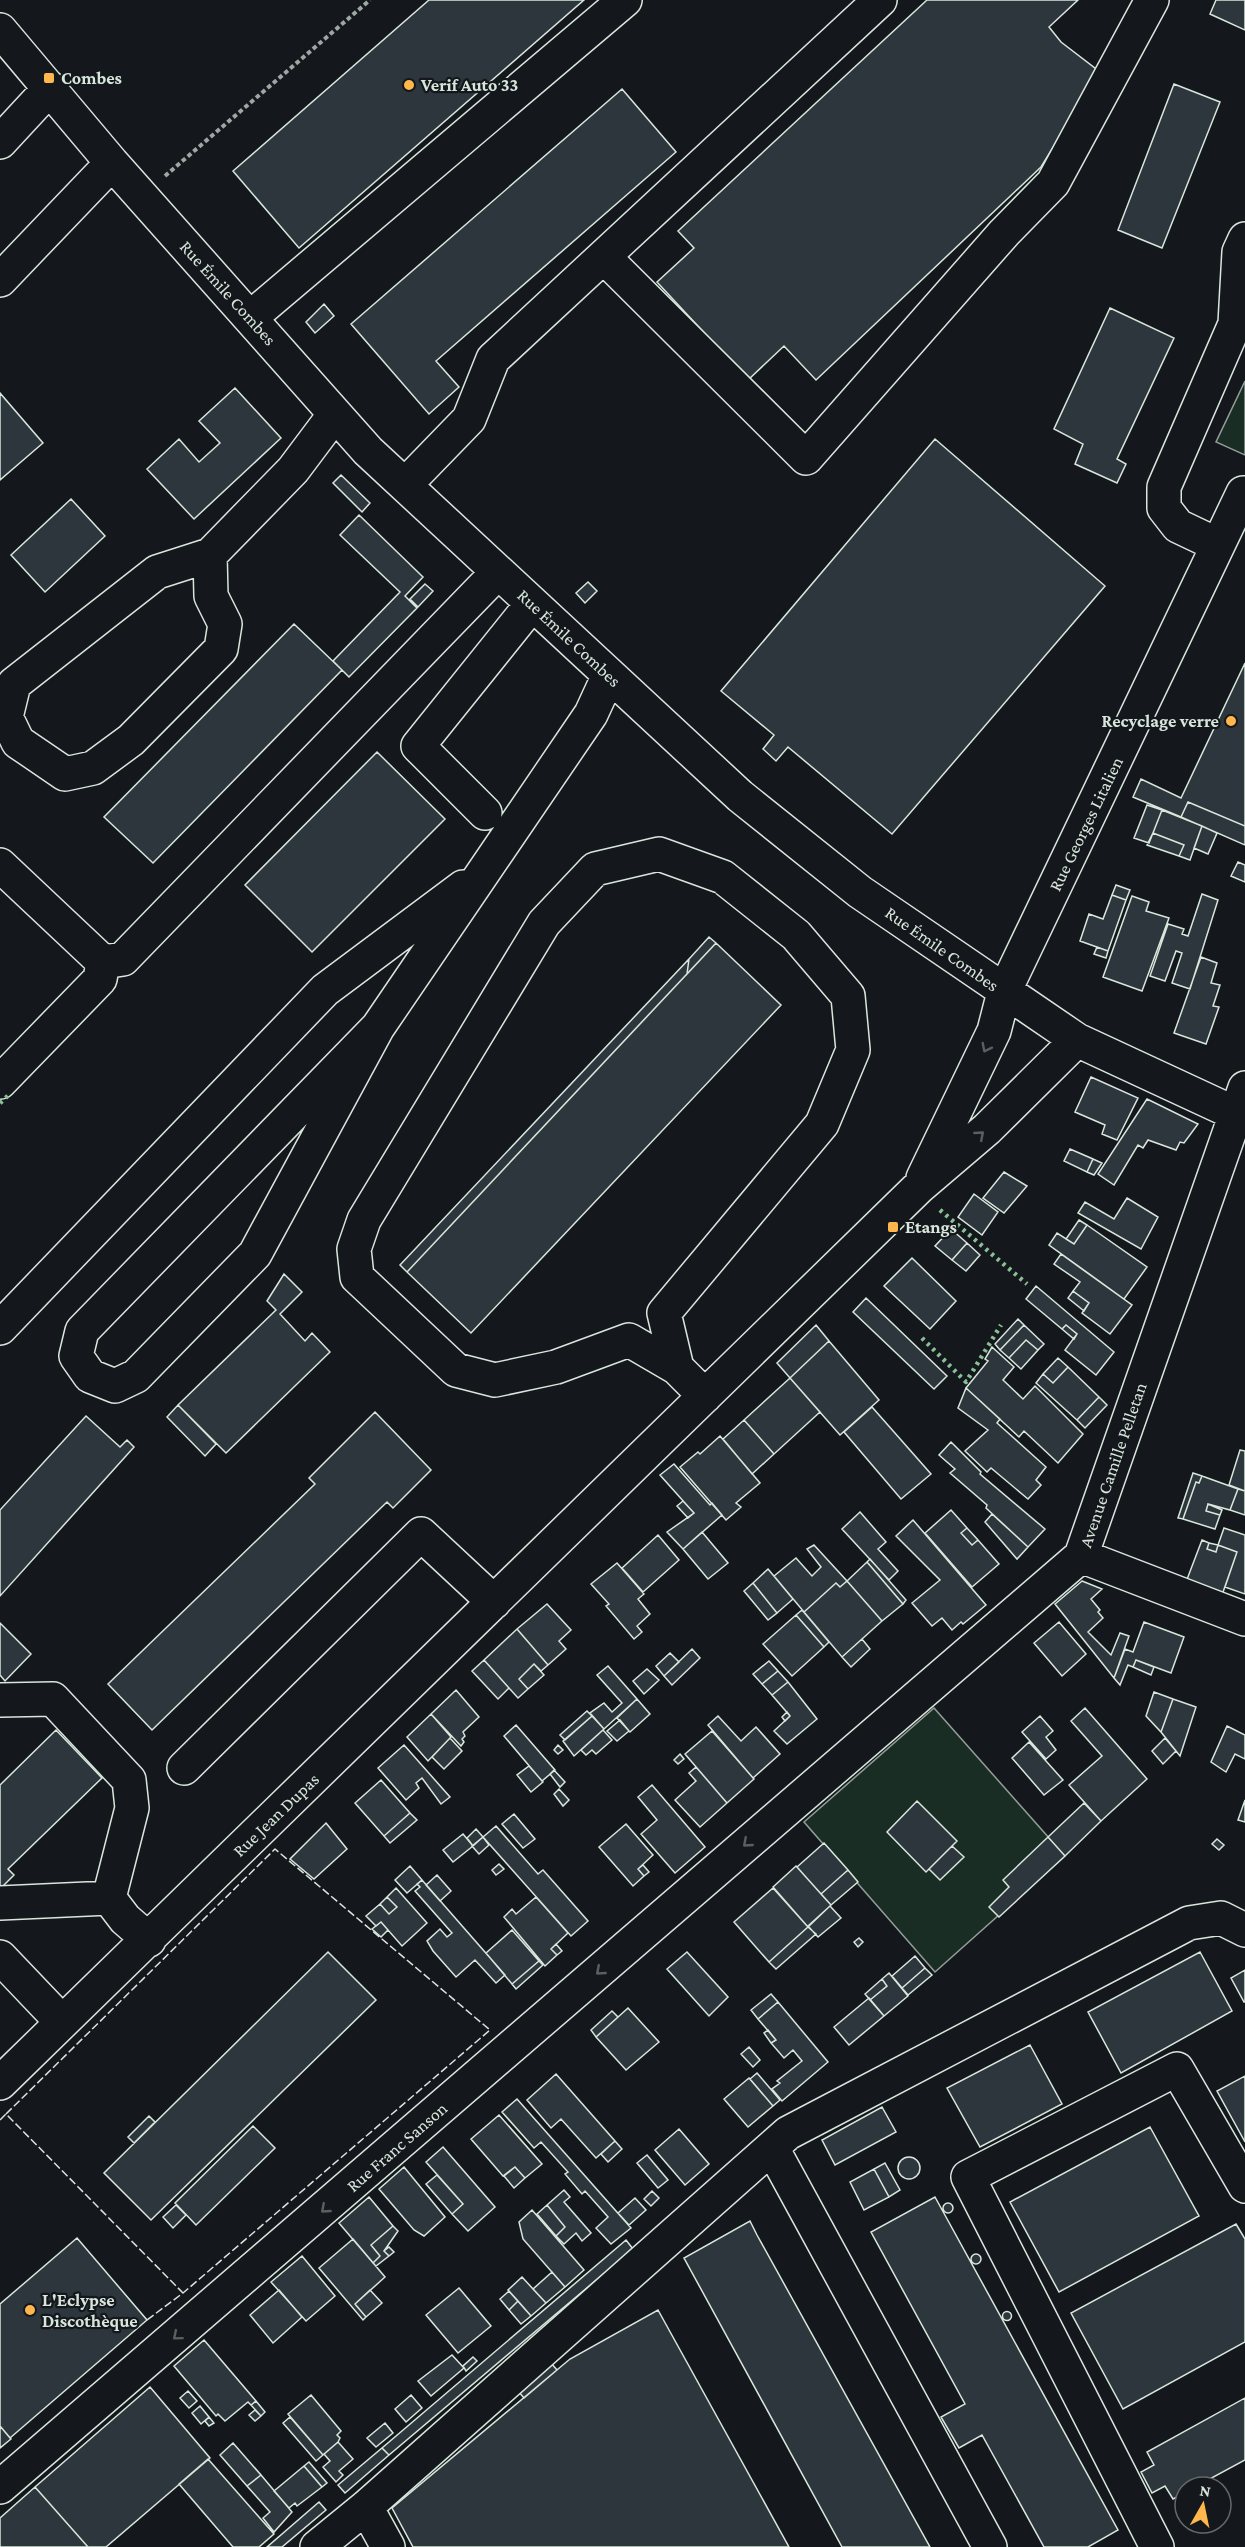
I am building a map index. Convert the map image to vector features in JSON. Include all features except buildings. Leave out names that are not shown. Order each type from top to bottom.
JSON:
[{"type":"street","points":[[250,318],[625,0]]},
{"type":"street","points":[[405,485],[469,419],[493,359],[879,0]]},
{"type":"street","points":[[604,256],[806,458],[1004,232],[1053,183],[1152,0]]},
{"type":"street","name":"Rue Émile Combes","points":[[0,30],[112,163],[368,451],[740,796],[860,892],[1077,1040],[1242,1106]]},
{"type":"street","points":[[0,142],[50,88]]},
{"type":"street","points":[[0,280],[112,163]]},
{"type":"street","points":[[1218,545],[1178,526],[1164,508],[1164,487],[1235,324],[1239,252],[1245,239]]},
{"type":"street","points":[[210,555],[211,596],[225,624],[221,649],[131,740],[93,768],[65,774],[18,742],[6,717],[14,684],[158,572],[210,555],[294,470],[335,414]]},
{"type":"street","name":"Rue Georges Litalien","points":[[920,1187],[994,1031],[1004,992],[1243,493]]},
{"type":"street","points":[[103,962],[123,959],[498,572]]},
{"type":"street","points":[[485,813],[418,746],[532,604]]},
{"type":"street","points":[[378,1027],[82,1331],[76,1356],[90,1376],[115,1386],[136,1376],[255,1254],[378,1027],[591,714],[609,675]]},
{"type":"street","points":[[677,1368],[664,1313],[822,1124],[853,1050],[848,996],[796,935],[723,877],[659,854],[595,869],[543,923],[364,1220],[354,1249],[357,1277],[456,1370],[495,1380],[556,1367],[629,1340],[677,1368],[705,1396]]},
{"type":"street","points":[[0,865],[103,962]]},
{"type":"street","points":[[1,1328],[325,990],[484,872]]},
{"type":"street","points":[[0,1082],[100,979],[103,962]]},
{"type":"street","name":"Rue Jean Dupas","points":[[0,2083],[61,2021],[149,1940],[920,1187],[987,1129],[1077,1040]]},
{"type":"street","name":"Avenue Camille Pelletan","points":[[790,1805],[1081,1556],[1242,1106]]},
{"type":"street","points":[[184,1768],[421,1533],[494,1602]]},
{"type":"street","points":[[1081,1556],[1245,1619]]},
{"type":"street","points":[[0,1700],[53,1699],[129,1780],[132,1808],[109,1898]]},
{"type":"street","name":"Rue Franc Sanson","points":[[0,2487],[315,2218],[790,1805]]},
{"type":"street","points":[[109,1898],[125,1919],[149,1940]]},
{"type":"street","points":[[0,1903],[109,1898]]},
{"type":"street","points":[[317,2547],[366,2507],[788,2133],[1189,1923],[1221,1918],[1245,1930]]},
{"type":"street","points":[[0,1957],[61,2021]]},
{"type":"street","points":[[1157,2547],[968,2177],[1177,2069],[1245,2186]]},
{"type":"street","points":[[772,2148],[990,2547]]},
{"type":"street","points":[[366,2507],[388,2547]]},
{"type":"path","points":[[141,196],[370,0]]},
{"type":"green space","points":[[1245,381],[1245,455],[1216,442]]},
{"type":"green space","points":[[934,1708],[1065,1856],[935,1972],[804,1822]]},
{"type":"hedge","points":[[0,1103],[11,1093]]},
{"type":"hedge","points":[[940,1210],[1027,1284]]},
{"type":"hedge","points":[[922,1338],[966,1382],[1001,1325]]},
{"type":"fence","points":[[6,2114],[275,1849],[490,2030],[183,2293]]},
{"type":"fence","points":[[0,2120],[6,2114],[183,2293],[147,2320]]},
{"type":"place","name":"Combes","points":[[49,78]]},
{"type":"place","name":"Verif Auto 33","points":[[409,85]]},
{"type":"place","name":"Recyclage verre","points":[[1231,721]]},
{"type":"place","name":"Etangs","points":[[893,1227]]},
{"type":"place","name":"L'Eclypse Discothèque","points":[[30,2310]]}]
